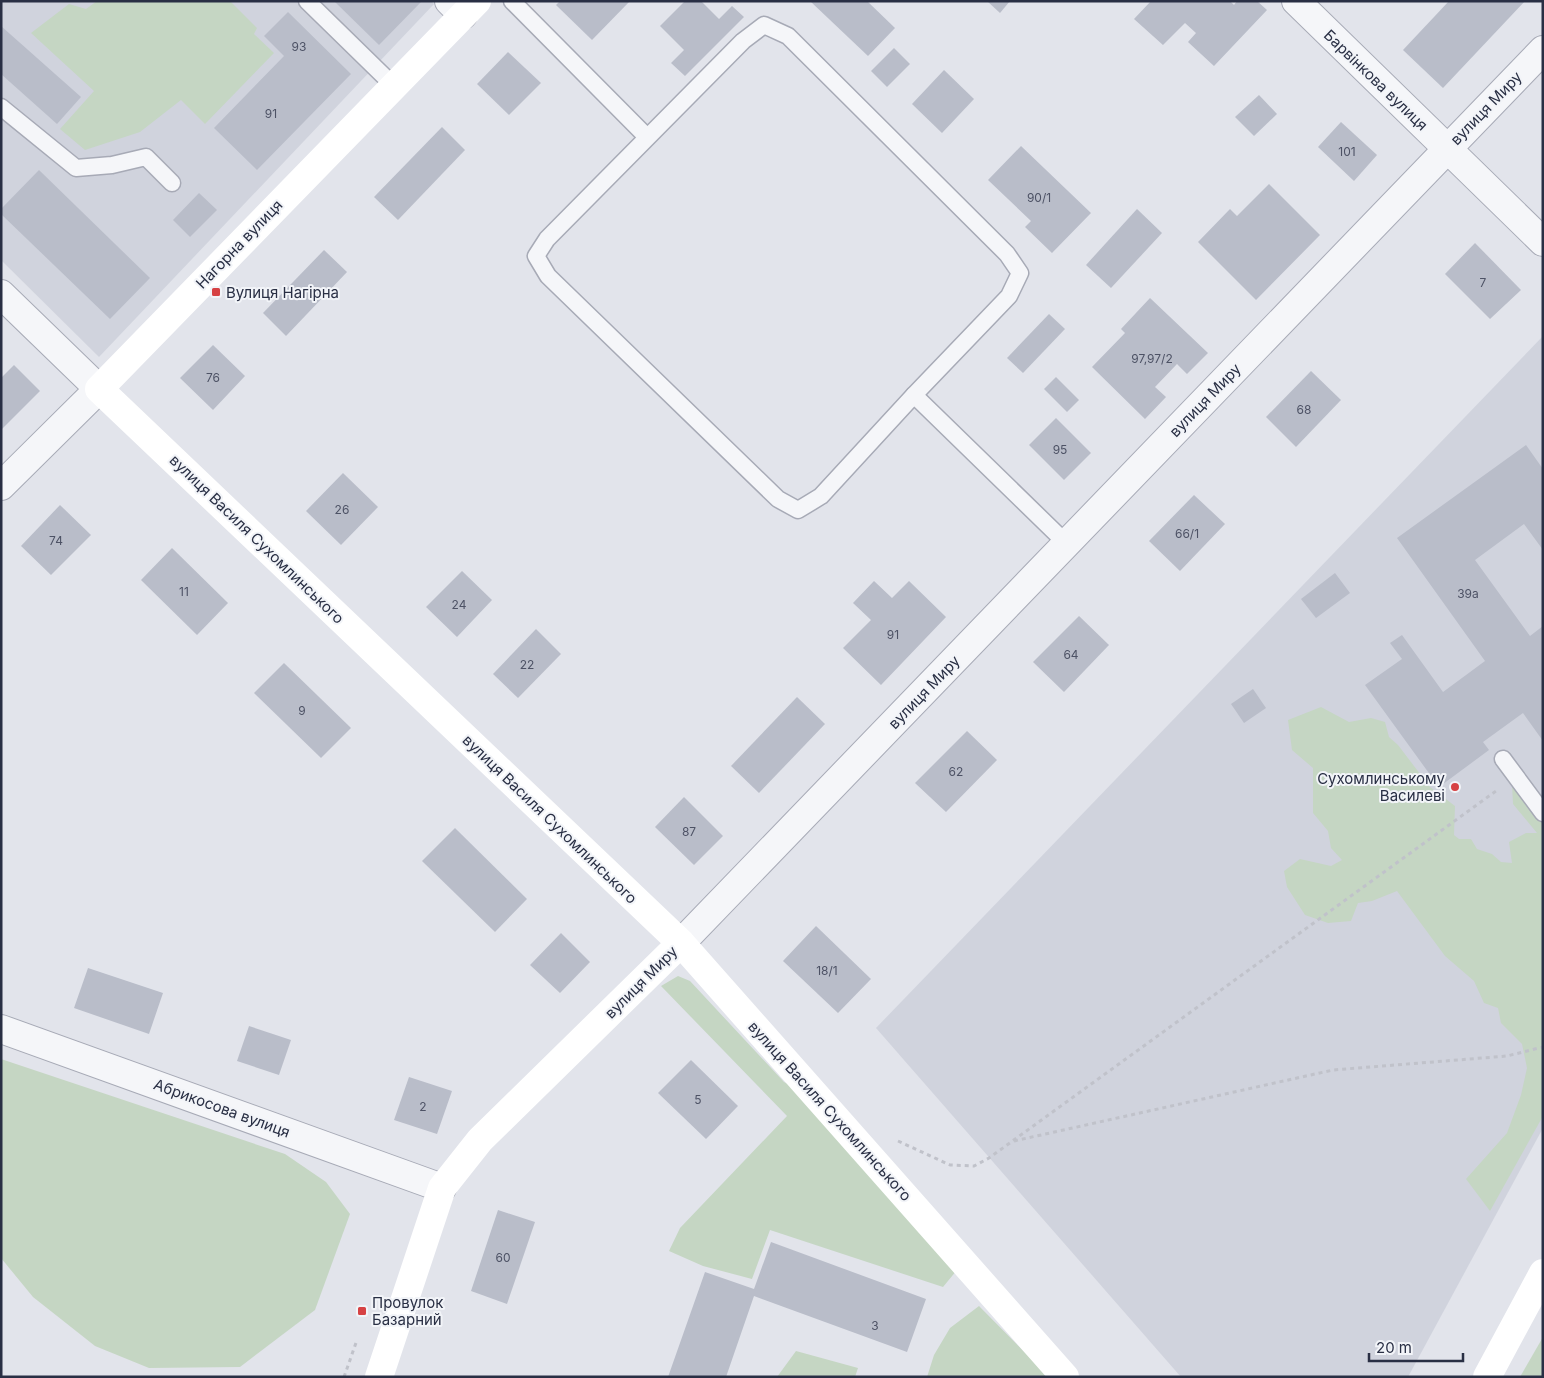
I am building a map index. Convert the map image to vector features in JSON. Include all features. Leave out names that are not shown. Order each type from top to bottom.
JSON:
[{"type":"street","name":"Барвінкова вулиця","points":[[1296,1],[1543,242]]},
{"type":"street","name":"Нагорна вулиця","points":[[1,486],[99,389],[394,86],[463,6]]},
{"type":"street","name":"вулиця Миру","points":[[379,1377],[442,1188],[480,1140],[681,943],[1543,50]]},
{"type":"street","name":"вулиця Василя Сухомлинського","points":[[1,294],[681,943],[1065,1377]]},
{"type":"street","name":"Абрикосова вулиця","points":[[1,1029],[442,1188]]},
{"type":"street","points":[[1487,1377],[1543,1273]]},
{"type":"lane","points":[[307,1],[394,86]]},
{"type":"lane","points":[[512,1],[647,137]]},
{"type":"lane","points":[[764,25],[788,36],[1007,254],[1020,273],[1009,296],[914,394],[821,496],[798,510],[778,499],[548,276],[536,256],[547,239],[647,137],[743,41],[764,25]]},
{"type":"lane","points":[[1,107],[76,168],[112,165],[146,158],[172,183]]},
{"type":"lane","points":[[914,394],[1067,544]]},
{"type":"lane","points":[[1503,758],[1543,813]]},
{"type":"path","points":[[890,1138],[950,1165],[974,1166],[989,1158],[1516,776]]},
{"type":"path","points":[[1011,1142],[1333,1070],[1507,1056],[1543,1046]]},
{"type":"shaded area","points":[[1,1],[431,1],[434,4],[99,357],[1,260]]},
{"type":"shaded area","points":[[1543,336],[1543,1128],[1408,1377],[1181,1377],[876,1028]]},
{"type":"green space","points":[[97,1],[230,1],[257,28],[254,34],[274,53],[205,124],[181,100],[140,132],[85,150],[60,129],[94,91],[31,33],[69,4],[86,9]]},
{"type":"green space","points":[[1321,707],[1349,722],[1371,718],[1385,722],[1389,737],[1398,745],[1430,787],[1455,806],[1454,835],[1459,839],[1471,839],[1477,849],[1492,854],[1501,862],[1512,863],[1509,842],[1526,833],[1537,833],[1513,804],[1512,784],[1532,783],[1543,800],[1543,1116],[1490,1211],[1466,1179],[1507,1133],[1521,1095],[1527,1068],[1522,1044],[1501,1023],[1498,1008],[1484,1003],[1474,981],[1445,956],[1397,891],[1372,901],[1358,903],[1351,921],[1328,923],[1305,915],[1287,887],[1284,871],[1300,859],[1331,866],[1342,860],[1331,848],[1328,831],[1313,813],[1313,768],[1292,750],[1288,720]]},
{"type":"green space","points":[[678,976],[690,981],[784,1082],[802,1091],[957,1270],[943,1287],[770,1230],[752,1279],[703,1266],[669,1251],[680,1228],[787,1116],[661,986]]},
{"type":"green space","points":[[1,1059],[285,1154],[326,1182],[350,1214],[315,1310],[240,1367],[149,1368],[95,1346],[33,1297],[1,1258]]},
{"type":"green space","points":[[979,1306],[1049,1377],[927,1377],[934,1355],[950,1328]]},
{"type":"green space","points":[[1543,1337],[1543,1377],[1520,1377]]},
{"type":"green space","points":[[796,1351],[858,1368],[855,1377],[777,1377]]},
{"type":"building","points":[[334,1],[422,1],[379,45]]},
{"type":"building","points":[[560,1],[630,1],[592,40],[556,5]]},
{"type":"building","points":[[685,1],[701,1],[719,19],[732,6],[744,17],[685,76],[671,63],[684,50],[660,26]]},
{"type":"building","points":[[810,1],[867,1],[895,28],[868,56]]},
{"type":"building","points":[[987,1],[1010,1],[1000,13]]},
{"type":"building","points":[[1151,1],[1230,1],[1234,5],[1237,1],[1257,1],[1267,10],[1214,66],[1188,42],[1196,33],[1185,23],[1163,45],[1134,19]]},
{"type":"building","points":[[1449,1],[1525,1],[1443,88],[1403,50]]},
{"type":"building","points":[[288,12],[351,74],[257,170],[214,128],[284,56],[264,36]]},
{"type":"building","points":[[1,26],[81,97],[57,124],[1,74]]},
{"type":"building","points":[[894,48],[910,64],[887,87],[871,71]]},
{"type":"building","points":[[508,52],[541,83],[509,115],[477,84]]},
{"type":"building","points":[[944,70],[974,99],[942,133],[912,104]]},
{"type":"building","points":[[1259,95],[1277,114],[1254,136],[1235,117]]},
{"type":"building","points":[[1341,122],[1377,155],[1354,181],[1318,147]]},
{"type":"building","points":[[442,127],[465,150],[398,220],[374,197]]},
{"type":"building","points":[[1021,146],[1091,213],[1052,253],[1025,227],[1031,221],[988,180]]},
{"type":"building","points":[[39,170],[150,278],[110,319],[1,214],[1,209]]},
{"type":"building","points":[[1269,184],[1320,235],[1256,300],[1198,242],[1230,209],[1237,216]]},
{"type":"building","points":[[199,193],[217,210],[190,237],[173,220]]},
{"type":"building","points":[[1137,209],[1162,233],[1111,288],[1086,265]]},
{"type":"building","points":[[1475,243],[1521,290],[1490,319],[1445,274]]},
{"type":"building","points":[[324,250],[347,272],[286,336],[263,313]]},
{"type":"building","points":[[1150,298],[1208,353],[1187,374],[1177,364],[1155,387],[1166,397],[1145,419],[1092,367],[1125,333],[1121,329]]},
{"type":"building","points":[[1049,314],[1065,329],[1023,373],[1007,358]]},
{"type":"building","points":[[213,345],[245,376],[213,410],[180,378]]},
{"type":"building","points":[[14,365],[40,391],[2,429],[1,378]]},
{"type":"building","points":[[1311,371],[1341,400],[1296,447],[1266,417]]},
{"type":"building","points":[[1056,377],[1079,400],[1067,412],[1044,389]]},
{"type":"building","points":[[1056,418],[1091,453],[1064,480],[1029,445]]},
{"type":"building","points":[[1526,445],[1543,469],[1543,550],[1524,524],[1475,560],[1530,636],[1543,626],[1543,741],[1523,713],[1483,742],[1489,750],[1439,787],[1365,685],[1402,659],[1390,643],[1402,635],[1443,692],[1485,661],[1397,538]]},
{"type":"building","points":[[343,473],[378,507],[341,545],[306,511]]},
{"type":"building","points":[[1194,495],[1225,524],[1180,571],[1149,541]]},
{"type":"building","points":[[60,505],[91,535],[51,575],[21,546]]},
{"type":"building","points":[[172,548],[228,603],[197,635],[141,580]]},
{"type":"building","points":[[462,571],[492,600],[457,637],[426,607]]},
{"type":"building","points":[[1335,573],[1350,593],[1316,618],[1301,599]]},
{"type":"building","points":[[874,581],[892,598],[909,581],[946,617],[881,685],[843,648],[871,620],[853,603]]},
{"type":"building","points":[[1079,616],[1109,645],[1064,692],[1033,662]]},
{"type":"building","points":[[536,629],[561,654],[518,698],[493,674]]},
{"type":"building","points":[[284,663],[351,728],[321,758],[254,693]]},
{"type":"building","points":[[1253,689],[1266,708],[1244,723],[1231,704]]},
{"type":"building","points":[[797,697],[825,724],[759,793],[731,766]]},
{"type":"building","points":[[967,731],[997,760],[946,812],[915,783]]},
{"type":"building","points":[[684,797],[723,836],[694,865],[655,827]]},
{"type":"building","points":[[455,828],[527,899],[495,932],[422,861]]},
{"type":"building","points":[[816,926],[871,979],[838,1013],[783,961]]},
{"type":"building","points":[[561,933],[590,962],[560,993],[530,965]]},
{"type":"building","points":[[88,968],[163,993],[149,1034],[74,1008]]},
{"type":"building","points":[[249,1026],[291,1040],[279,1075],[237,1061]]},
{"type":"building","points":[[691,1060],[738,1106],[706,1139],[658,1093]]},
{"type":"building","points":[[409,1077],[452,1091],[437,1134],[394,1120]]},
{"type":"building","points":[[498,1210],[535,1222],[507,1304],[471,1291]]},
{"type":"building","points":[[771,1242],[926,1299],[907,1352],[754,1296],[726,1377],[668,1377],[705,1272],[754,1289]]},
{"type":"place","name":"Вулиця Нагірна","points":[[216,292]]},
{"type":"place","name":"Сухомлинському Василеві","points":[[1455,787]]},
{"type":"place","name":"Провулок Базарний","points":[[362,1311]]}]
